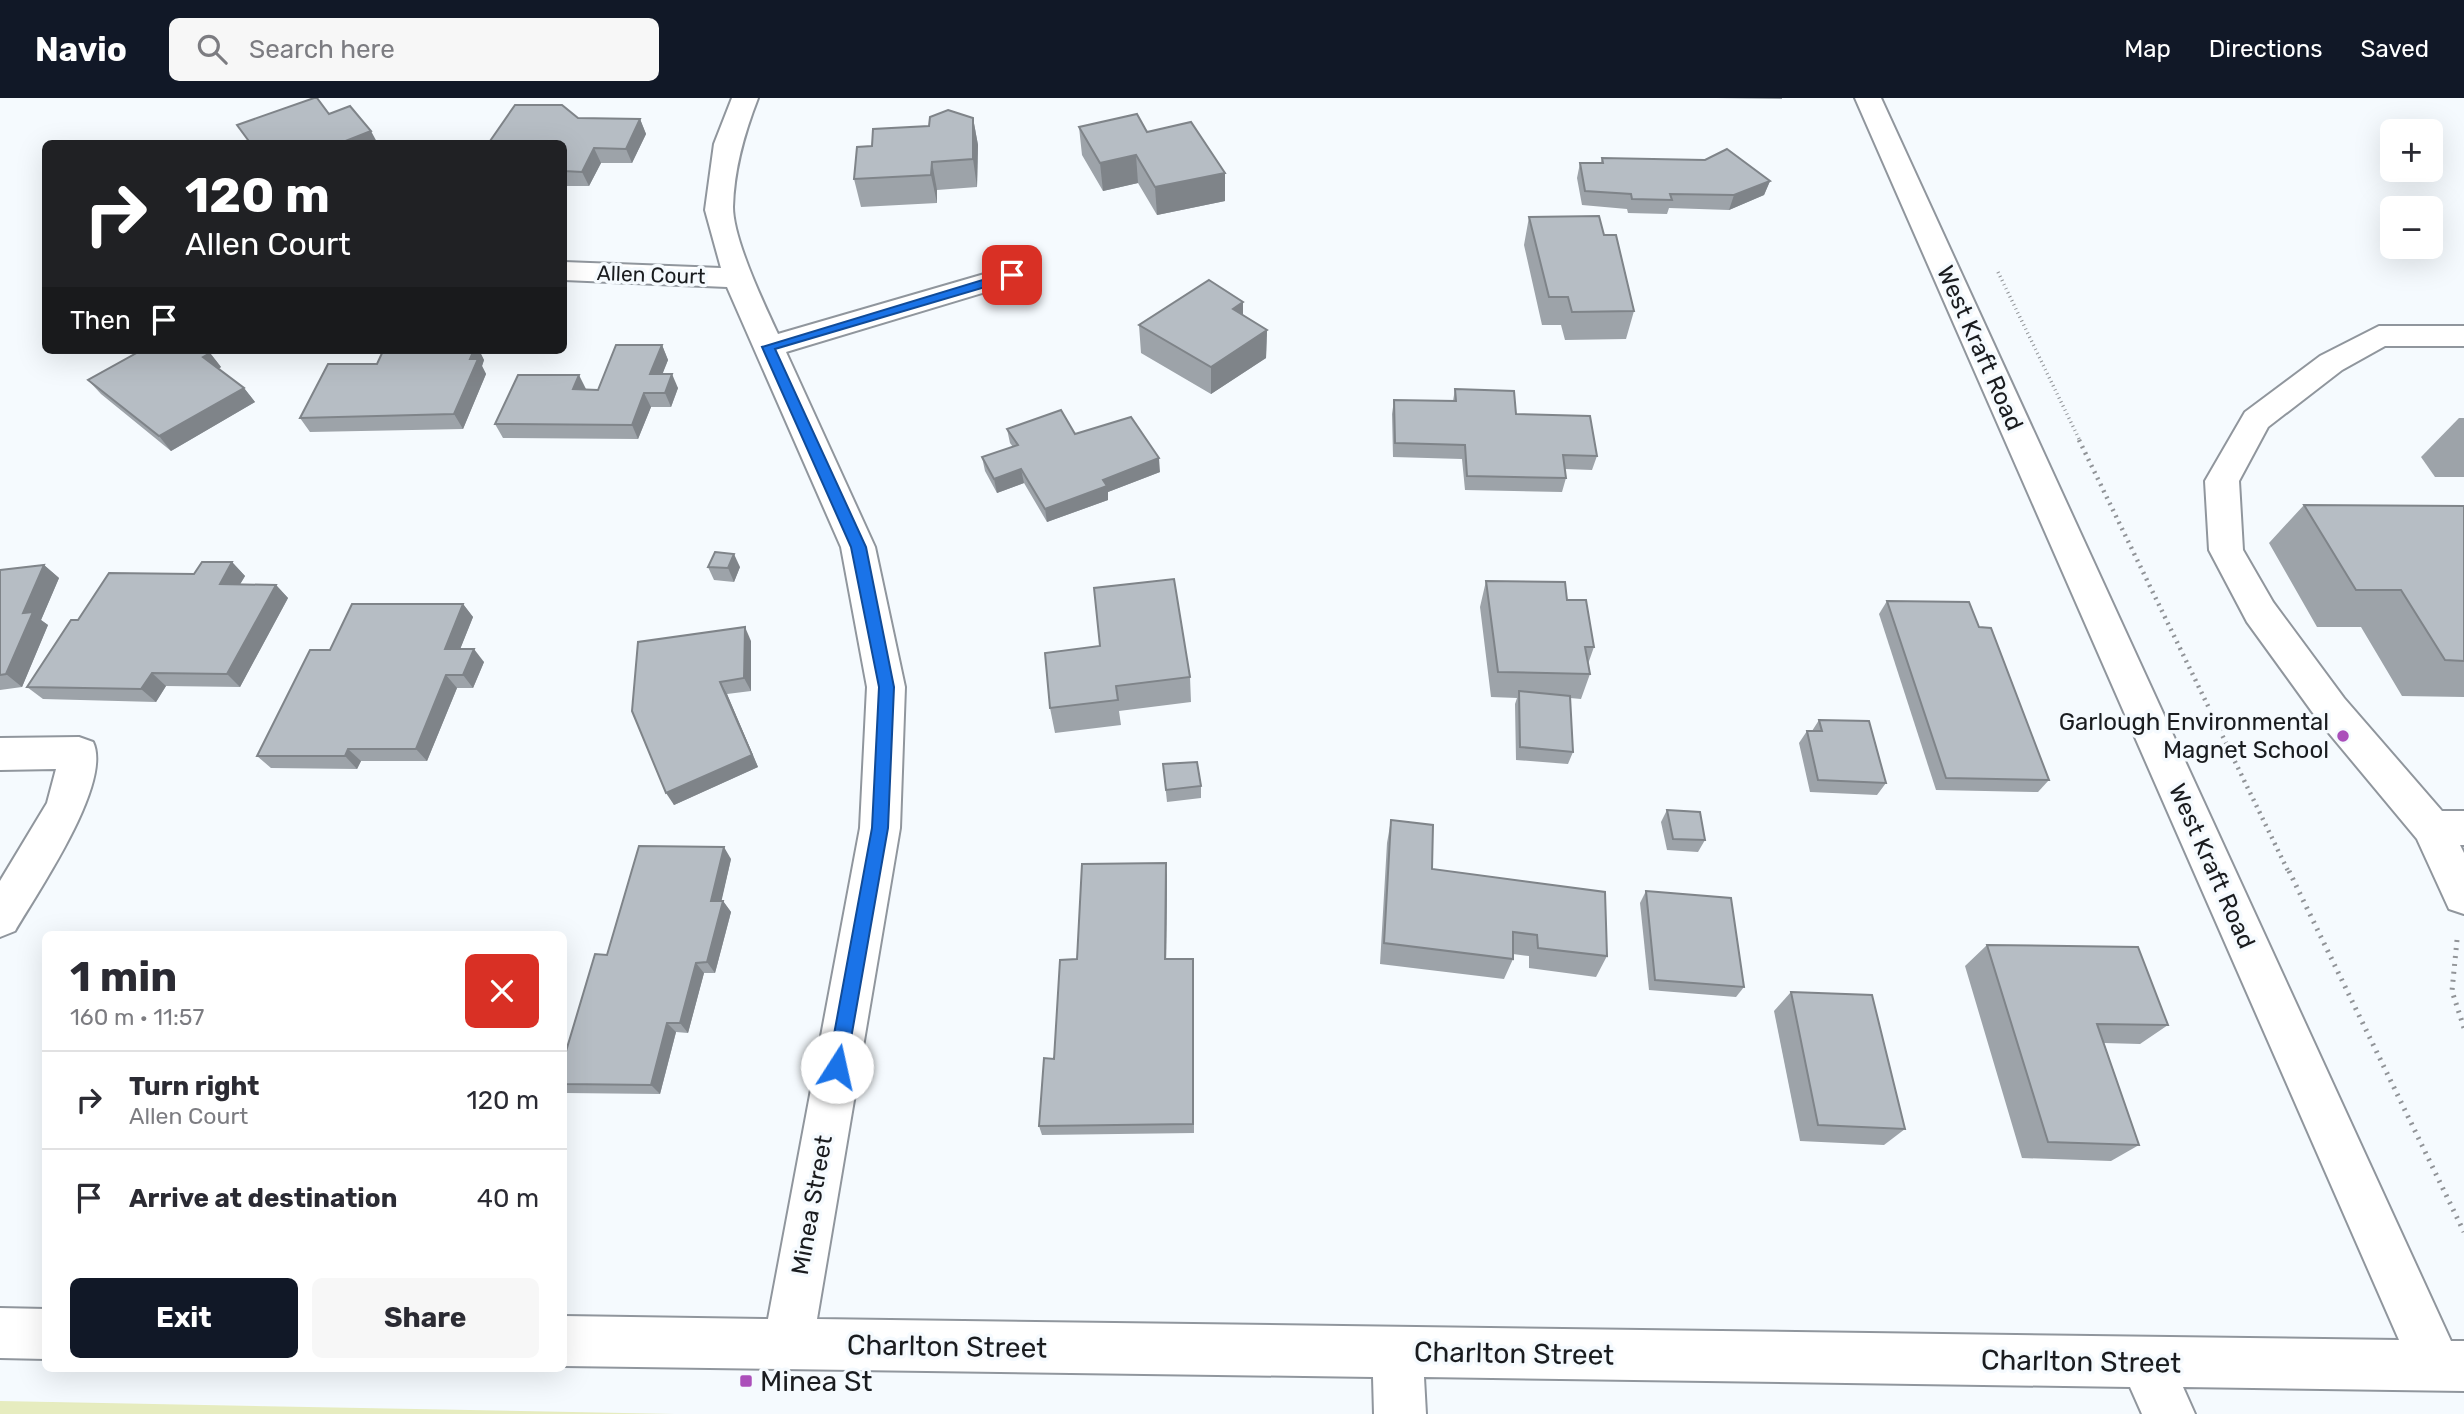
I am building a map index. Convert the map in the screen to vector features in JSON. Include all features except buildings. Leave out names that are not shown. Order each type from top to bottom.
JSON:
[{"type":"street","name":"Minea Street","points":[[745,98],[727,144],[719,210],[738,278],[858,547],[886,687],[880,828],[788,1343]]},
{"type":"street","name":"West Kraft Road","points":[[1868,98],[2450,1365]]},
{"type":"street","name":"Allen Court","points":[[567,271],[738,278]]},
{"type":"street","points":[[768,347],[1012,275]]},
{"type":"street","points":[[2463,895],[2448,828],[2331,709],[2260,612],[2226,550],[2222,481],[2256,420],[2331,363],[2379,336],[2464,336]]},
{"type":"street","points":[[0,754],[79,753],[66,807],[0,918]]},
{"type":"street","points":[[0,1333],[42,1334]]},
{"type":"street","name":"Charlton Street","points":[[567,1340],[2450,1365]]},
{"type":"street","points":[[1397,1351],[1400,1414]]},
{"type":"street","points":[[2144,1362],[2169,1414]]},
{"type":"path","points":[[1992,260],[2464,1232]]},
{"type":"path","points":[[2463,895],[2452,991],[2464,1028]]},
{"type":"green space","points":[[0,1401],[675,1414],[0,1414]]},
{"type":"place","name":"Garlough Environmental Magnet School","points":[[2343,736]]},
{"type":"place","name":"Minea St","points":[[746,1381]]},
{"type":"route","points":[[837,1067],[880,828],[886,687],[858,547],[768,347],[1012,275]]}]
